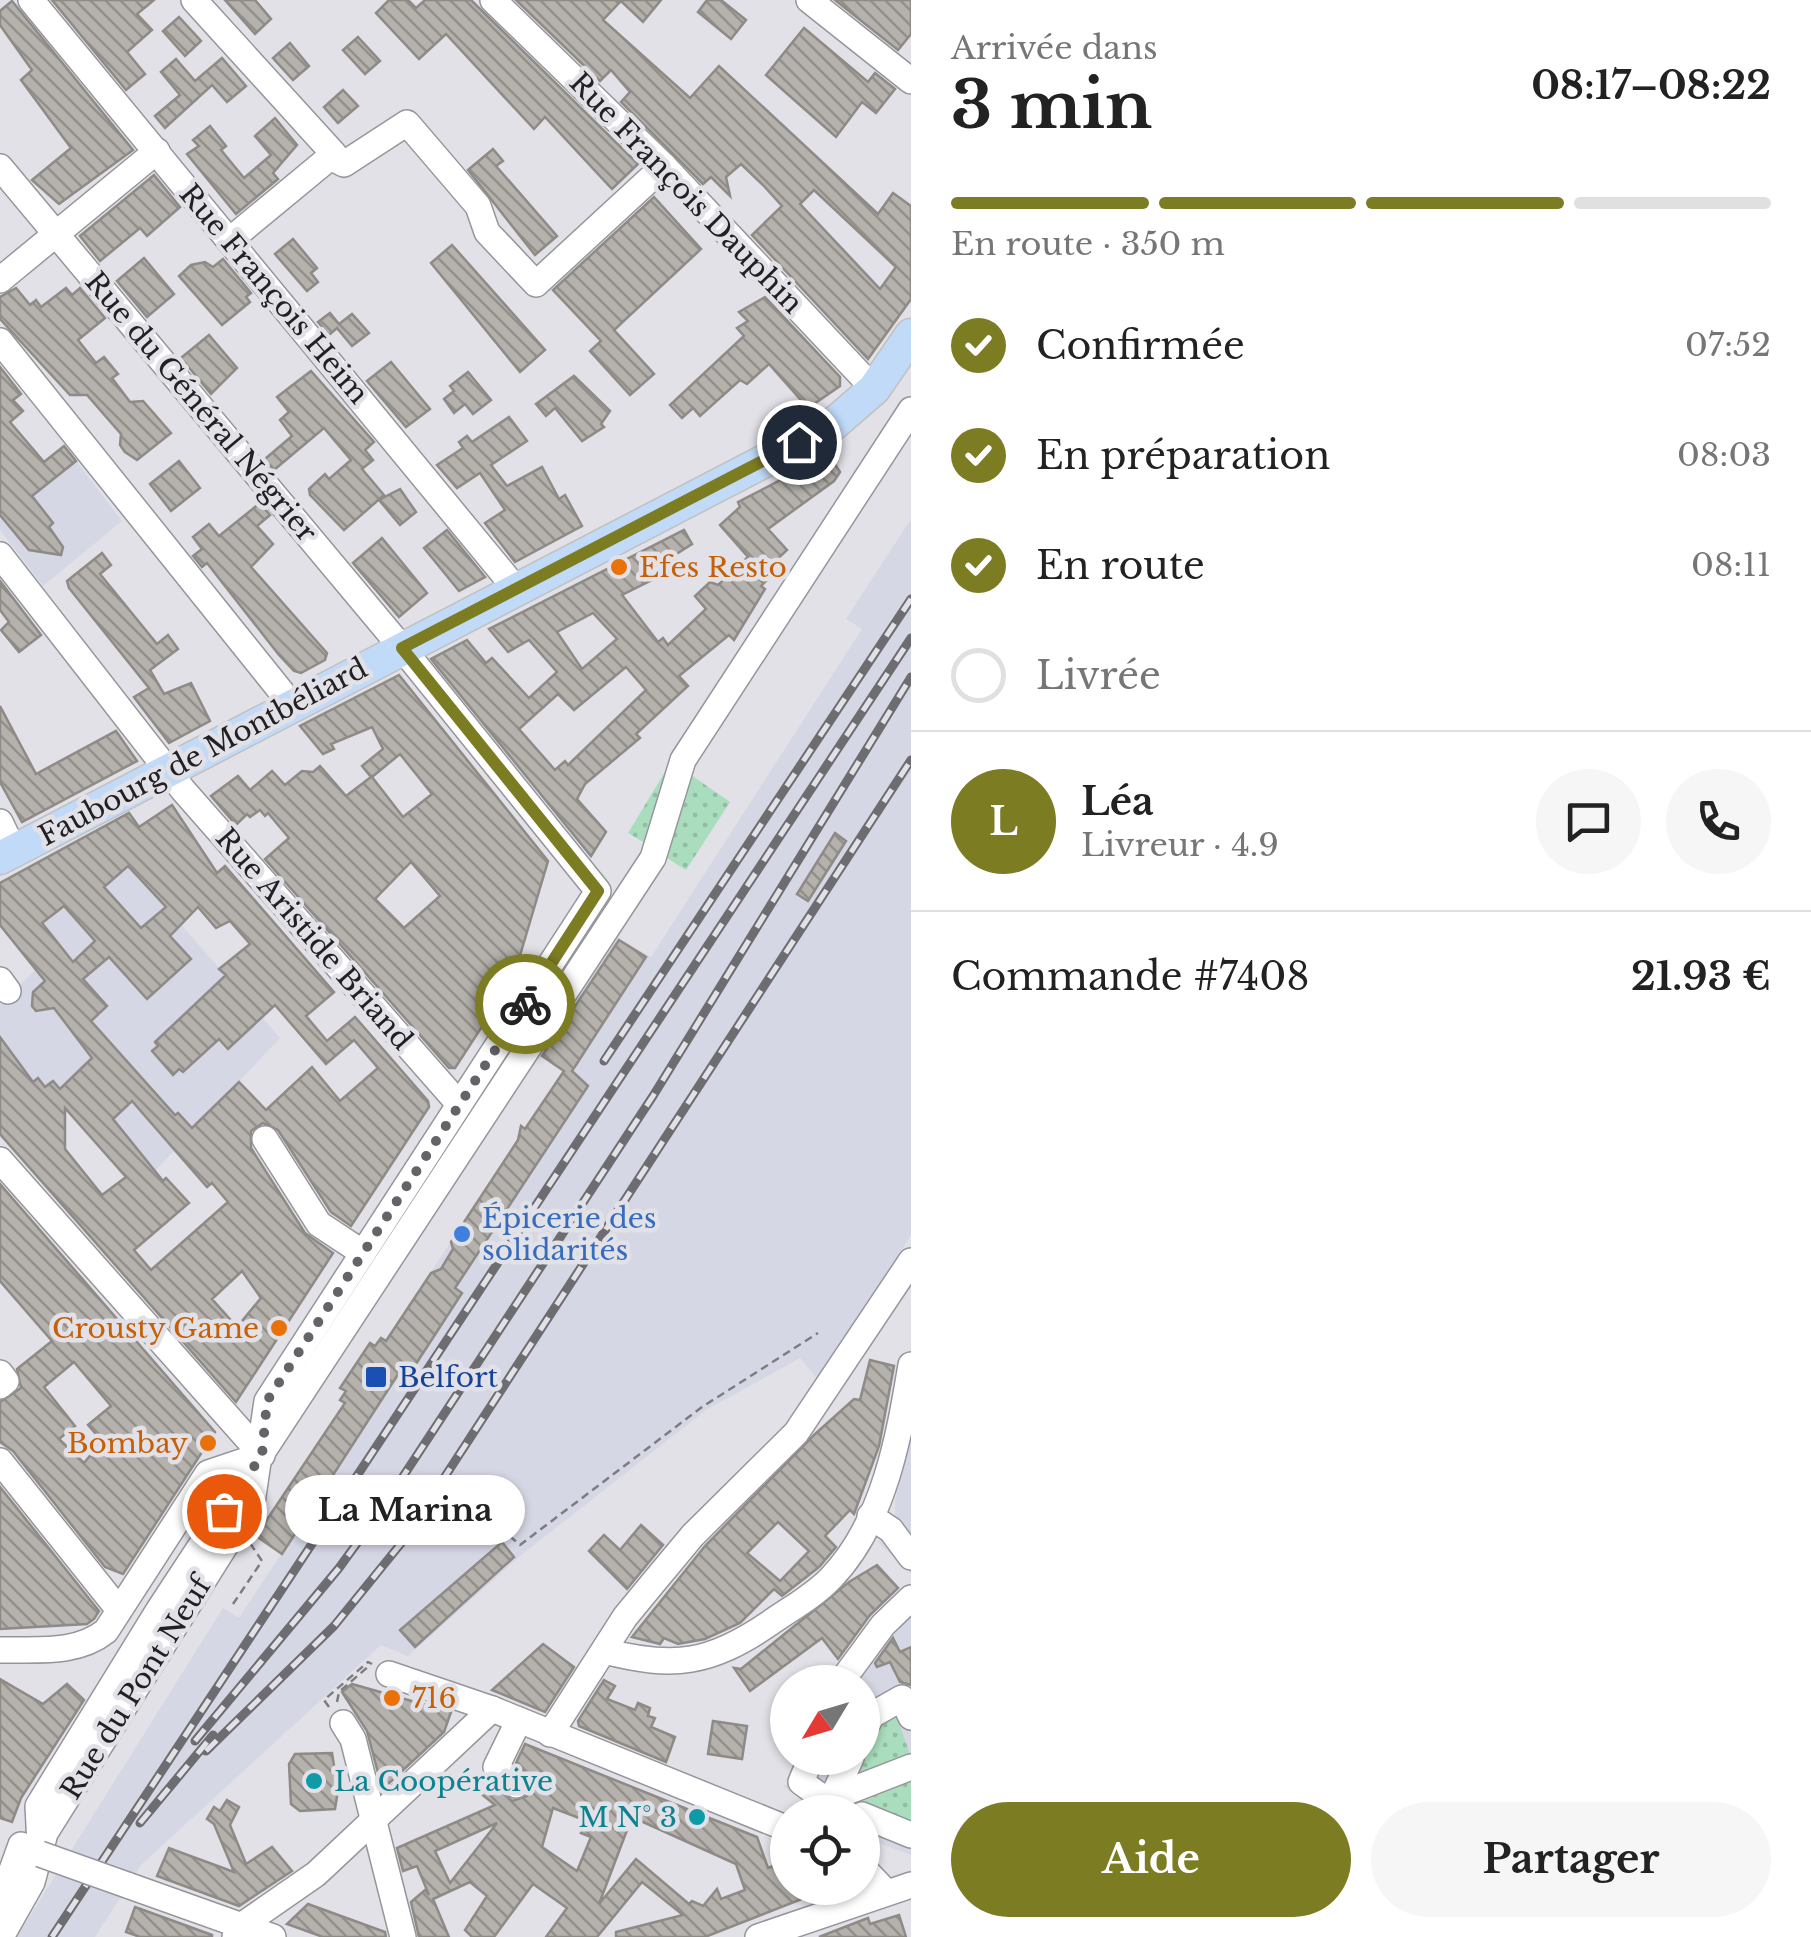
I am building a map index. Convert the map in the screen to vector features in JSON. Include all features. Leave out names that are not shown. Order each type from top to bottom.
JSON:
[{"type":"main road","name":"Faubourg de Montbéliard","points":[[5,844],[170,772],[830,427],[874,389],[911,335]]},
{"type":"street","name":"Rue François Heim","points":[[31,0],[516,589]]},
{"type":"street","points":[[194,0],[334,154],[230,240]]},
{"type":"street","name":"Rue François Dauphin","points":[[493,0],[664,166],[874,389]]},
{"type":"street","points":[[809,0],[911,81]]},
{"type":"street","points":[[330,158],[344,164],[406,123],[478,206],[488,232],[536,284],[664,166]]},
{"type":"street","points":[[0,280],[157,151]]},
{"type":"street","name":"Rue du Général Négrier","points":[[0,167],[402,648],[598,891],[460,1104]]},
{"type":"street","points":[[0,341],[292,705]]},
{"type":"street","points":[[0,1650],[68,1648],[92,1642],[119,1610],[208,1473],[262,1455],[653,858],[683,760],[911,410]]},
{"type":"street","name":"Rue Aristide Briand","points":[[0,555],[170,772],[460,1104]]},
{"type":"street","points":[[262,1455],[267,1401],[460,1104]]},
{"type":"street","points":[[265,1139],[319,1224],[363,1253]]},
{"type":"street","points":[[0,1160],[262,1455]]},
{"type":"street","points":[[550,1734],[625,1616],[692,1535],[796,1433],[911,1261]]},
{"type":"street","points":[[604,1651],[666,1662],[714,1657],[735,1647],[831,1578],[861,1538],[870,1516],[894,1450],[911,1365]]},
{"type":"street","points":[[0,1373],[6,1381],[0,1386]]},
{"type":"street","name":"Rue du Pont Neuf","points":[[21,1845],[46,1833],[252,1503],[262,1455]]},
{"type":"street","points":[[0,1461],[119,1610]]},
{"type":"street","points":[[870,1516],[891,1530],[911,1556]]},
{"type":"street","points":[[853,1665],[883,1624],[911,1598]]},
{"type":"street","points":[[376,1667],[492,1708],[770,1821]]},
{"type":"street","points":[[880,1710],[902,1698],[911,1717]]},
{"type":"street","points":[[238,1931],[316,1874],[492,1708]]},
{"type":"street","points":[[339,1718],[353,1738],[403,1937]]},
{"type":"street","points":[[516,1785],[496,1767],[519,1720]]},
{"type":"street","points":[[845,1795],[911,1767]]},
{"type":"street","points":[[880,1822],[911,1835]]},
{"type":"street","points":[[21,1845],[238,1931],[272,1937]]},
{"type":"street","points":[[0,1903],[21,1845]]},
{"type":"street","points":[[1,1937],[32,1882],[21,1845]]},
{"type":"street","points":[[758,1937],[911,1885]]},
{"type":"street","points":[[880,1887],[885,1892]]},
{"type":"path","points":[[451,1485],[520,1545],[702,1407],[818,1333]]},
{"type":"path","points":[[234,1604],[262,1560]]},
{"type":"path","points":[[324,1700],[376,1667]]},
{"type":"path","points":[[339,1718],[338,1692],[376,1667]]},
{"type":"shaded area","points":[[76,461],[122,521],[43,586],[0,530],[0,494]]},
{"type":"shaded area","points":[[911,519],[911,1235],[819,1381],[800,1358],[706,1410],[520,1556],[408,1656],[381,1645],[141,1865],[95,1937],[17,1937],[223,1608],[239,1618],[281,1554],[255,1536],[344,1404],[339,1400],[345,1391],[339,1388],[370,1341],[375,1345],[381,1337],[386,1340],[563,1072],[538,1054],[613,935],[651,957],[862,629],[846,619]]},
{"type":"shaded area","points":[[98,829],[280,1038],[155,1171],[124,1159],[115,1166],[54,1096],[0,1067],[0,1005],[36,969],[42,923],[82,839]]},
{"type":"shaded area","points":[[911,1436],[911,1574],[878,1542],[895,1523],[895,1501]]},
{"type":"shaded area","points":[[911,1586],[911,1855],[880,1843],[880,1795],[795,1795],[783,1786],[793,1783],[797,1775],[880,1775],[880,1665],[848,1665]]},
{"type":"green space","points":[[671,762],[648,845],[628,833]]},
{"type":"green space","points":[[691,775],[730,802],[686,870],[664,856]]},
{"type":"green space","points":[[895,1712],[911,1757],[880,1770],[880,1719]]},
{"type":"green space","points":[[851,1775],[869,1775],[846,1785]]},
{"type":"green space","points":[[911,1780],[911,1827],[880,1813],[880,1795],[875,1795]]},
{"type":"building","points":[[52,0],[154,0],[137,14],[152,30],[127,52],[145,74],[126,90]]},
{"type":"building","points":[[225,0],[255,0],[271,19],[255,34]]},
{"type":"building","points":[[389,0],[408,0],[416,8],[425,0],[471,0],[638,164],[612,189],[545,117],[534,129],[446,34],[419,59],[376,13]]},
{"type":"building","points":[[516,0],[661,0],[643,22],[621,1],[603,20],[690,98],[719,66],[878,214],[893,193],[911,206],[911,299],[868,359],[752,235],[782,206],[763,185],[741,164],[726,177],[730,196],[711,177],[703,184],[621,102],[630,92],[611,70],[600,81]],"holes":[[[814,190],[896,267],[880,289],[800,204]]]},
{"type":"building","points":[[707,0],[721,0],[746,20],[731,39],[698,12]]},
{"type":"building","points":[[835,0],[911,0],[911,34],[898,50]]},
{"type":"building","points":[[12,1],[133,150],[59,204],[32,180],[71,148],[21,80],[32,70],[0,25],[0,11]]},
{"type":"building","points":[[179,17],[201,41],[185,56],[163,31]]},
{"type":"building","points":[[804,28],[868,82],[875,73],[895,89],[876,113],[862,102],[836,137],[766,75]]},
{"type":"building","points":[[358,37],[380,61],[365,74],[343,50]]},
{"type":"building","points":[[290,43],[309,66],[293,80],[273,58]]},
{"type":"building","points":[[222,58],[246,86],[227,102],[212,85],[165,128],[155,116],[180,95],[161,72],[176,59],[195,81]]},
{"type":"building","points":[[343,90],[358,106],[338,123],[324,107]]},
{"type":"building","points":[[275,118],[297,145],[273,173],[278,179],[236,214],[187,154],[199,146],[193,140],[210,126],[226,146],[221,150],[244,178],[271,155],[255,136]]},
{"type":"building","points":[[493,149],[503,161],[496,166],[557,236],[535,255],[468,170]]},
{"type":"building","points":[[154,175],[180,207],[147,236],[140,228],[100,261],[80,236]]},
{"type":"building","points":[[654,197],[701,249],[614,330],[654,374],[630,395],[590,351],[601,341],[553,290]]},
{"type":"building","points":[[293,239],[317,268],[311,273],[318,282],[307,291],[275,254]]},
{"type":"building","points":[[452,245],[545,350],[520,372],[431,263]]},
{"type":"building","points":[[144,258],[174,294],[147,317],[117,281]]},
{"type":"building","points":[[223,259],[251,293],[246,297],[250,302],[222,325],[179,276],[191,265],[205,262],[213,267]]},
{"type":"building","points":[[16,288],[30,305],[36,300],[41,307],[66,288],[72,295],[80,288],[105,318],[78,340],[96,363],[104,357],[118,374],[112,378],[130,402],[143,401],[171,433],[137,460],[125,452],[120,445],[121,434],[87,395],[70,395],[0,319],[0,297]]},
{"type":"building","points":[[765,297],[840,377],[840,386],[808,408],[769,364],[747,384],[740,380],[700,416],[693,408],[682,418],[670,405],[744,336],[737,328],[748,321],[739,312]]},
{"type":"building","points":[[330,313],[339,324],[352,314],[369,333],[352,346],[337,328],[329,335],[318,322]]},
{"type":"building","points":[[209,335],[237,368],[211,394],[181,358]]},
{"type":"building","points":[[391,362],[430,409],[406,427],[367,381]]},
{"type":"building","points":[[0,367],[21,394],[13,400],[23,411],[10,422],[44,462],[64,446],[76,461],[32,496],[53,523],[49,527],[63,547],[61,555],[29,550],[0,515]]},
{"type":"building","points":[[311,371],[374,442],[365,450],[373,460],[362,469],[384,495],[344,530],[310,495],[309,489],[325,474],[329,479],[351,460],[324,428],[274,470],[265,459],[292,436],[280,420],[289,412],[277,397]]},
{"type":"building","points":[[468,372],[491,400],[473,414],[465,404],[454,413],[444,399],[454,391],[450,386]]},
{"type":"building","points":[[574,376],[610,411],[601,424],[604,427],[582,441],[555,408],[546,416],[536,404]]},
{"type":"building","points":[[509,417],[527,441],[491,465],[507,486],[542,467],[559,499],[565,495],[582,526],[515,562],[485,523],[505,510],[480,473],[457,488],[437,465],[463,448],[459,442],[467,436],[472,442]]},
{"type":"building","points":[[829,455],[840,472],[834,481],[768,529],[787,550],[768,568],[773,574],[761,586],[765,589],[734,640],[729,635],[679,676],[688,686],[636,734],[640,738],[585,784],[577,799],[606,832],[591,856],[431,659],[467,640],[486,663],[492,658],[529,698],[557,672],[529,640],[508,652],[489,629],[684,530],[692,544],[667,560],[674,569],[622,595],[658,642],[663,638],[668,645],[706,609],[695,596],[710,582],[718,585],[748,557],[720,525],[740,507],[738,502]],"holes":[[[593,613],[617,639],[582,669],[557,632]],[[626,667],[646,690],[568,765],[565,761],[555,770],[519,729],[558,694],[574,710]]]},
{"type":"building","points":[[179,461],[200,488],[171,511],[150,484]]},
{"type":"building","points":[[400,489],[416,512],[400,525],[379,500]]},
{"type":"building","points":[[260,503],[270,515],[257,526],[273,544],[251,567],[327,653],[325,660],[301,673],[279,655],[207,563],[202,567],[193,556],[202,549],[193,537],[209,524],[219,536]]},
{"type":"building","points":[[447,530],[485,577],[459,591],[424,548]]},
{"type":"building","points":[[382,538],[427,593],[399,617],[353,563]]},
{"type":"building","points":[[102,553],[111,565],[100,574],[157,644],[168,635],[178,649],[150,670],[164,694],[191,683],[210,721],[169,743],[134,697],[149,688],[69,588],[67,581]]},
{"type":"building","points":[[0,581],[41,635],[19,652],[1,630],[9,622],[0,610]]},
{"type":"building","points":[[399,675],[548,861],[513,979],[455,1068],[449,1068],[265,859],[289,838],[268,813],[265,816],[260,810],[250,817],[247,814],[236,825],[211,796],[238,776],[250,790],[272,771],[285,785],[302,771],[313,772],[320,766],[346,796],[371,777],[362,766],[383,749],[372,727],[331,744],[334,749],[323,754],[300,726]],"holes":[[[400,754],[432,794],[403,817],[372,777]],[[411,862],[440,896],[404,928],[375,899]]]},
{"type":"building","points":[[0,706],[36,774],[116,731],[137,761],[22,822],[0,782]]},
{"type":"building","points":[[172,805],[217,873],[225,866],[334,992],[306,1016],[327,1041],[355,1017],[428,1101],[429,1107],[351,1226],[331,1212],[278,1130],[263,1123],[251,1131],[251,1148],[305,1233],[333,1253],[236,1402],[0,1134],[0,1037],[33,1082],[38,1078],[45,1087],[53,1081],[60,1089],[92,1058],[54,1008],[36,1011],[32,1006],[33,992],[45,981],[0,925],[0,883],[129,813],[139,827]],"holes":[[[128,866],[166,907],[141,928],[104,887]],[[64,906],[95,941],[73,962],[42,923]],[[198,907],[216,928],[230,921],[250,944],[219,969],[226,975],[155,1042],[158,1046],[152,1051],[173,1075],[179,1069],[183,1072],[219,1039],[228,1049],[275,1005],[326,1064],[354,1040],[378,1068],[340,1101],[312,1067],[266,1110],[239,1082],[192,1128],[178,1113],[175,1115],[91,1021],[107,1006],[83,979],[109,957],[147,999],[191,959],[170,936]],[[132,1101],[207,1187],[212,1183],[228,1202],[151,1270],[134,1250],[189,1203],[166,1178],[163,1181],[113,1119]],[[65,1108],[126,1177],[102,1195],[65,1149]],[[242,1271],[261,1298],[237,1327],[212,1299]]]},
{"type":"building","points":[[835,833],[846,841],[808,901],[797,894]]},
{"type":"building","points":[[619,940],[646,957],[572,1071],[588,1086],[455,1288],[462,1293],[412,1370],[404,1365],[282,1554],[256,1536],[345,1403],[340,1400],[346,1391],[340,1388],[370,1343],[375,1346],[381,1338],[386,1341],[431,1273],[441,1269],[453,1249],[451,1242],[518,1140],[521,1126],[525,1129],[564,1071],[542,1056]]},
{"type":"building","points":[[0,1184],[215,1432],[123,1574],[105,1567],[13,1451],[0,1442],[0,1402],[21,1388],[17,1369],[52,1341],[0,1281]],"holes":[[[74,1362],[111,1406],[88,1425],[102,1441],[84,1463],[59,1439],[75,1426],[44,1387]]]},
{"type":"building","points":[[870,1360],[894,1366],[879,1446],[854,1514],[850,1510],[825,1536],[836,1547],[819,1567],[782,1596],[774,1589],[740,1623],[705,1639],[678,1644],[664,1638],[660,1644],[632,1637],[705,1546],[814,1435],[854,1399],[860,1400]],"holes":[[[778,1522],[809,1551],[780,1581],[747,1553]]]},
{"type":"building","points":[[0,1487],[99,1611],[87,1624],[0,1629]]},
{"type":"building","points":[[641,1525],[663,1545],[627,1589],[589,1551],[604,1535],[620,1550]]},
{"type":"building","points":[[502,1542],[514,1557],[415,1647],[400,1630]]},
{"type":"building","points":[[877,1565],[898,1588],[870,1615],[838,1659],[822,1638],[785,1665],[770,1665],[770,1676],[750,1691],[734,1668],[741,1669],[849,1582]]},
{"type":"building","points":[[893,1638],[900,1652],[911,1647],[911,1685],[900,1682],[890,1662],[880,1666],[875,1663]]},
{"type":"building","points":[[543,1644],[574,1667],[545,1712],[492,1690]]},
{"type":"building","points":[[0,1679],[43,1704],[67,1684],[84,1700],[21,1798],[12,1822],[0,1818]]},
{"type":"building","points":[[604,1680],[615,1686],[607,1699],[635,1710],[638,1703],[650,1708],[648,1716],[655,1718],[651,1727],[675,1737],[666,1762],[579,1726],[578,1721]]},
{"type":"building","points":[[352,1684],[451,1712],[444,1732],[386,1786],[381,1784],[367,1731],[342,1692]]},
{"type":"building","points":[[713,1721],[747,1726],[742,1759],[708,1754]]},
{"type":"building","points":[[525,1744],[757,1837],[770,1867],[770,1905],[786,1905],[705,1937],[616,1937],[616,1932],[683,1915],[642,1882],[597,1937],[546,1937],[567,1908],[533,1884],[494,1937],[472,1937],[465,1930],[487,1896],[470,1882],[433,1899],[449,1937],[419,1937],[411,1902],[425,1890],[429,1895],[417,1866],[403,1871],[397,1848],[495,1805],[474,1788],[482,1774],[512,1801],[527,1796],[531,1779],[516,1763]],"holes":[[[553,1808],[587,1821],[581,1833],[591,1837],[577,1871],[542,1847]],[[632,1817],[736,1864],[745,1890],[721,1899],[717,1889],[703,1906],[692,1901],[689,1904],[636,1859],[599,1904]],[[497,1823],[450,1883],[435,1851]]]},
{"type":"building","name":"La Coopérative","points":[[332,1753],[338,1790],[335,1809],[300,1811],[291,1804],[289,1764],[295,1754]]},
{"type":"building","points":[[227,1800],[239,1807],[230,1825],[246,1864],[272,1847],[292,1871],[239,1906],[157,1876],[169,1848],[234,1872],[214,1824],[207,1819],[214,1807],[220,1811]]},
{"type":"building","points":[[308,1904],[385,1932],[386,1937],[323,1937],[287,1924]]},
{"type":"building","points":[[135,1907],[212,1937],[140,1937],[126,1932]]},
{"type":"building","points":[[899,1915],[906,1937],[819,1937],[868,1918],[870,1924]]},
{"type":"railway","points":[[604,1061],[911,599]]},
{"type":"railway","points":[[52,1937],[911,638]]},
{"type":"railway","points":[[195,1741],[339,1568],[379,1513],[653,1096],[911,677]]},
{"type":"railway","points":[[206,1751],[334,1626],[403,1541],[911,760]]},
{"type":"railway","points":[[140,1823],[213,1735]]},
{"type":"way so far","points":[[224,1511],[262,1455],[267,1401],[525,1004]]},
{"type":"place","name":"Efes Resto","points":[[619,567]]},
{"type":"place","name":"Épicerie des solidarités","points":[[462,1234]]},
{"type":"place","name":"Crousty Game","points":[[279,1328]]},
{"type":"place","name":"Belfort","points":[[376,1377]]},
{"type":"place","name":"Bombay","points":[[208,1443]]},
{"type":"place","name":"La Marina","points":[[224,1511]]},
{"type":"place","name":"716","points":[[392,1698]]},
{"type":"place","name":"La Coopérative","points":[[314,1781]]},
{"type":"place","name":"M N° 3","points":[[697,1817]]},
{"type":"route","points":[[525,1004],[598,891],[402,648],[799,442]]}]
